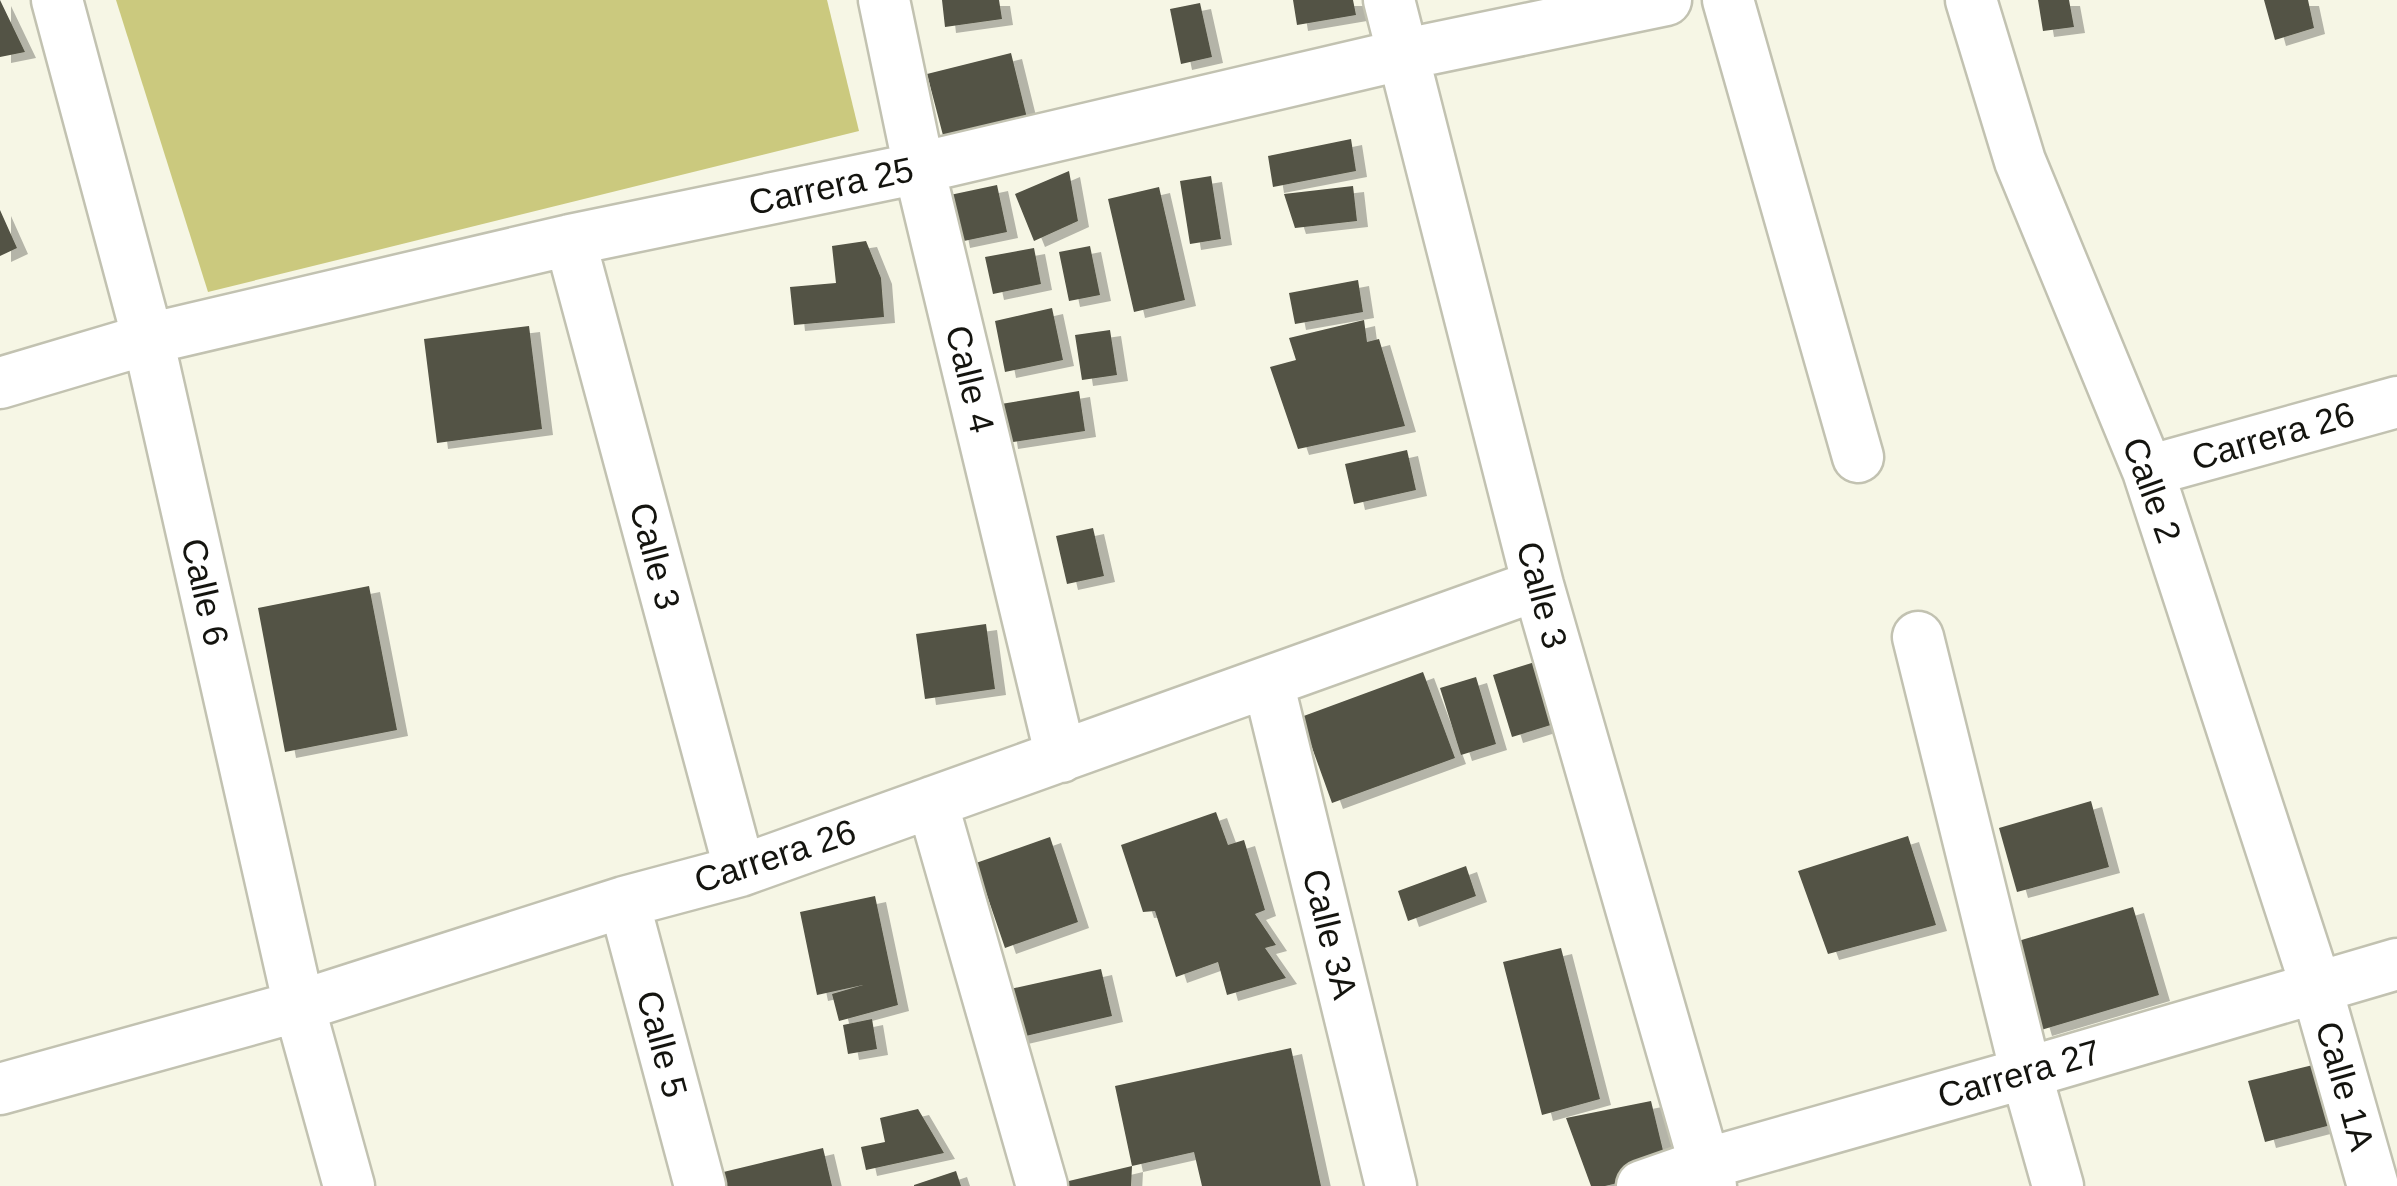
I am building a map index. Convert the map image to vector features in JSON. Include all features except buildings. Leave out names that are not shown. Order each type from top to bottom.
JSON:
[{"type":"street","name":"Calle 6","points":[[57,0],[148,338],[299,1006],[349,1186]]},
{"type":"street","name":"Calle 4","points":[[884,0],[919,168],[1061,756]]},
{"type":"street","name":"Calle 3","points":[[1389,0],[1538,586],[1708,1175]]},
{"type":"street","name":"Carrera 25","points":[[0,383],[148,338],[570,240],[919,168],[1401,55],[1666,0]]},
{"type":"street","points":[[1728,0],[1858,457]]},
{"type":"street","name":"Calle 2","points":[[1971,0],[2020,161],[2148,471],[2316,986]]},
{"type":"street","name":"Calle 3","points":[[570,240],[740,871]]},
{"type":"street","name":"Carrera 26","points":[[2148,471],[2397,402]]},
{"type":"street","name":"Carrera 26","points":[[0,1089],[299,1006],[624,902],[740,871],[1538,586]]},
{"type":"street","points":[[1918,637],[2026,1073],[2058,1186]]},
{"type":"street","name":"Calle 3A","points":[[1268,682],[1391,1186]]},
{"type":"street","points":[[932,802],[1042,1186]]},
{"type":"street","name":"Calle 5","points":[[624,902],[700,1186]]},
{"type":"street","name":"Carrera 27","points":[[1642,1186],[1708,1175],[2026,1073],[2397,964]]},
{"type":"street","name":"Calle 1A","points":[[2316,986],[2373,1186]]},
{"type":"shaded area","points":[[116,0],[827,0],[859,131],[208,292]]}]
